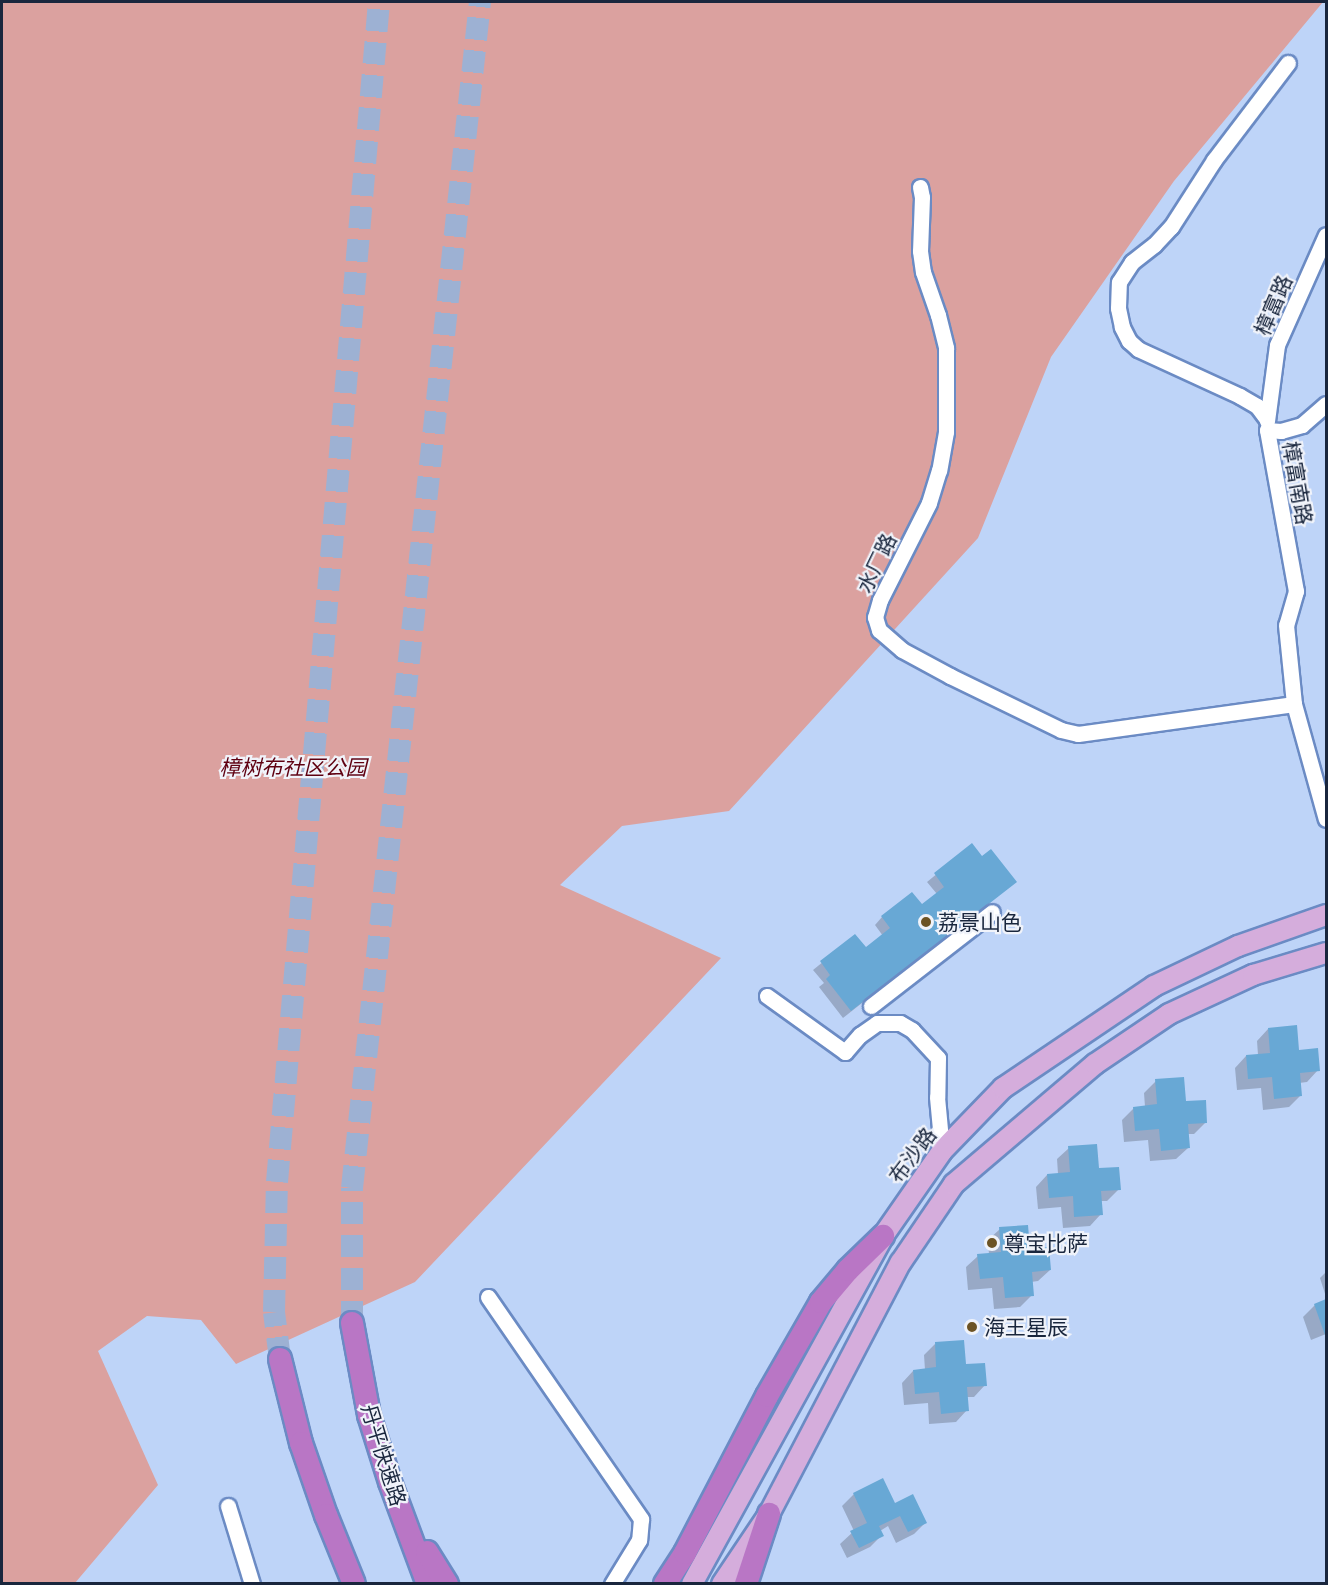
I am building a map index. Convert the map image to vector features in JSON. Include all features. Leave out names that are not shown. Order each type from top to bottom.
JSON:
[{"type":"highway","points":[[665,1584],[685,1553],[767,1396],[821,1302],[848,1270],[883,1236]]},
{"type":"highway","name":"丹平快速路","points":[[352,1323],[369,1415],[390,1482],[428,1584]]},
{"type":"highway","points":[[280,1359],[317,1520],[339,1584]]},
{"type":"highway","points":[[301,1443],[326,1515],[354,1584]]},
{"type":"highway","points":[[390,1482],[447,1584]]},
{"type":"highway","points":[[746,1584],[769,1514]]},
{"type":"main road","name":"布沙路","points":[[692,1584],[883,1236],[942,1150],[1003,1088],[1154,986],[1238,946],[1326,915]]},
{"type":"main road","points":[[1238,946],[1253,975]]},
{"type":"main road","points":[[722,1584],[769,1514],[901,1262],[954,1184],[1095,1064],[1169,1014],[1253,975],[1326,953]]},
{"type":"street","points":[[1267,424],[1257,406],[1134,345],[1122,327],[1118,308],[1119,282],[1132,262],[1171,227],[1214,160],[1288,63]]},
{"type":"street","name":"水厂路","points":[[920,187],[922,261],[946,348],[946,432],[939,470],[929,503],[880,600],[875,617],[879,630],[902,650],[950,676],[1061,730],[1078,734],[1294,704]]},
{"type":"street","name":"樟富路","points":[[1267,424],[1277,345],[1326,235]]},
{"type":"street","name":"樟富南路","points":[[1267,424],[1281,431],[1302,425],[1326,404]]},
{"type":"street","name":"樟富南路","points":[[1267,424],[1296,591],[1286,625],[1294,704],[1326,819]]},
{"type":"street","points":[[871,1006],[992,912]]},
{"type":"street","points":[[767,996],[844,1052],[860,1035],[877,1023],[900,1023],[912,1030],[938,1058],[937,1097],[942,1150]]},
{"type":"street","points":[[488,1297],[640,1519],[639,1540],[612,1584]]},
{"type":"street","points":[[228,1506],[252,1584]]},
{"type":"green space","name":"樟树布社区公园","points":[[2,2],[1323,2],[1174,181],[1051,357],[978,538],[729,811],[622,826],[560,885],[721,958],[415,1282],[236,1364],[201,1320],[147,1316],[98,1351],[158,1485],[75,1583],[2,1584]]},
{"type":"building","name":"荔景山色","points":[[972,843],[982,856],[991,849],[1017,882],[851,1011],[826,979],[830,975],[820,961],[855,934],[866,947],[890,928],[881,916],[912,892],[922,904],[944,887],[934,873]]},
{"type":"building","points":[[1297,1025],[1299,1050],[1318,1048],[1320,1071],[1300,1073],[1302,1096],[1274,1099],[1272,1077],[1248,1079],[1246,1055],[1270,1053],[1268,1028]]},
{"type":"building","points":[[1184,1077],[1186,1101],[1206,1100],[1207,1123],[1188,1124],[1190,1148],[1161,1151],[1159,1129],[1135,1131],[1133,1107],[1157,1104],[1155,1079]]},
{"type":"building","points":[[1097,1144],[1099,1168],[1119,1167],[1121,1190],[1101,1191],[1103,1215],[1074,1217],[1073,1196],[1049,1198],[1047,1174],[1070,1172],[1068,1146]]},
{"type":"building","points":[[1028,1225],[1030,1249],[1049,1247],[1051,1270],[1032,1272],[1034,1296],[1005,1298],[1003,1277],[980,1279],[977,1254],[1001,1252],[999,1227]]},
{"type":"building","points":[[1326,1299],[1326,1335],[1325,1335],[1314,1304]]},
{"type":"building","points":[[964,1340],[966,1364],[985,1363],[987,1386],[967,1387],[969,1411],[941,1414],[939,1392],[915,1394],[913,1370],[936,1367],[935,1342]]},
{"type":"building","points":[[883,1478],[895,1503],[913,1494],[927,1523],[908,1532],[900,1516],[879,1526],[884,1536],[859,1548],[850,1531],[867,1523],[853,1493]]},
{"type":"tunnel","points":[[280,1359],[274,1312],[277,1182],[379,2]]},
{"type":"tunnel","points":[[352,1323],[352,1188],[480,2]]},
{"type":"place","name":"荔景山色","points":[[926,922]]},
{"type":"place","name":"尊宝比萨","points":[[992,1243]]},
{"type":"place","name":"海王星辰","points":[[972,1327]]}]
